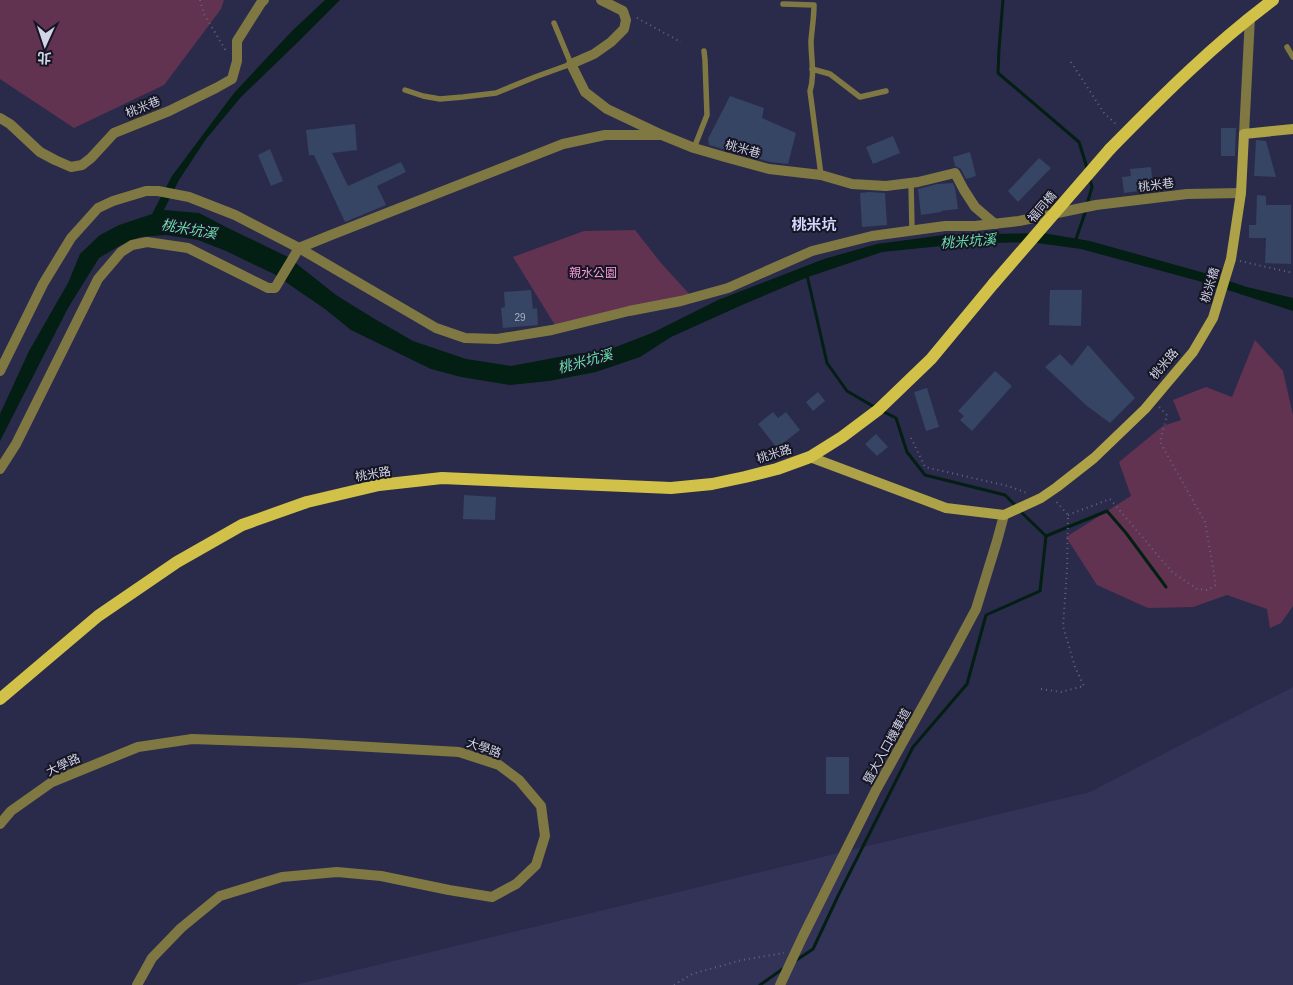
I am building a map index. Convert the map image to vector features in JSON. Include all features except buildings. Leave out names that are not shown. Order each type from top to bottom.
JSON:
[{"type":"main road","points":[[1126,133],[1188,73],[1250,17],[1273,0]]},
{"type":"main road","name":"福同橋","points":[[994,283],[1126,133]]},
{"type":"main road","name":"桃米路","points":[[0,699],[98,616],[177,562],[242,525],[307,502],[379,485],[442,478],[671,488],[712,484],[737,479],[777,469],[810,457],[842,437],[878,410],[930,359],[994,283]]},
{"type":"street","name":"桃米巷","points":[[0,118],[10,124],[40,152],[71,167],[82,165],[114,133],[169,110],[216,88],[232,78],[237,61],[237,42],[264,0]]},
{"type":"street","points":[[571,64],[594,54],[611,42],[624,29],[626,20],[623,10],[602,0]]},
{"type":"street","points":[[1250,17],[1244,134],[1293,129]]},
{"type":"street","name":"桃米巷","points":[[571,64],[585,92],[607,109],[694,148],[769,169],[821,175],[852,184],[886,186],[918,182],[955,173],[975,207],[995,224],[1096,205],[1187,194],[1241,193]]},
{"type":"street","name":"桃米橋","points":[[1213,318],[1231,259],[1241,193],[1244,134]]},
{"type":"street","points":[[0,469],[16,444],[98,279],[121,252],[132,245],[147,242],[188,248],[268,288],[275,288],[297,251],[563,144],[605,135],[662,135]]},
{"type":"street","points":[[0,371],[43,284],[71,238],[98,208],[113,201],[146,191],[158,191],[189,197],[235,215],[436,328],[465,338],[497,339],[552,330],[629,310],[681,301],[728,288],[812,252],[872,236],[946,226],[995,224]]},
{"type":"street","name":"桃米路","points":[[810,457],[946,508],[1004,515],[1045,495],[1094,458],[1145,409],[1193,352],[1213,318]]},
{"type":"street","name":"暨大入口機車道","points":[[780,985],[876,790],[976,609],[998,541],[1004,515]]},
{"type":"street","name":"大學路","points":[[0,824],[11,811],[52,782],[138,747],[192,739],[459,752],[499,765],[520,780],[541,806],[545,836],[536,865],[516,884],[492,897],[381,876],[337,872],[282,877],[220,896],[181,928],[152,958],[137,985]]},
{"type":"lane","points":[[784,4],[814,6],[811,38],[813,81],[810,91],[821,175]]},
{"type":"lane","points":[[405,90],[440,99],[496,92],[571,64],[554,23]]},
{"type":"lane","points":[[1287,47],[1293,57]]},
{"type":"lane","points":[[694,148],[707,115],[706,60],[704,51]]},
{"type":"lane","points":[[812,69],[830,74],[860,97],[886,91]]},
{"type":"lane","points":[[911,182],[912,230]]},
{"type":"path","points":[[200,0],[204,14],[225,50],[237,61]]},
{"type":"path","points":[[623,10],[681,42]]},
{"type":"path","points":[[1070,62],[1104,113],[1126,133]]},
{"type":"path","points":[[1231,259],[1293,272]]},
{"type":"path","points":[[1068,516],[1110,499],[1172,572],[1197,589],[1207,590],[1216,585],[1205,522],[1160,442],[1167,415],[1153,399]]},
{"type":"path","points":[[911,438],[925,467],[1045,495],[1068,516],[1063,626],[1074,667],[1084,686],[1061,692],[1041,689]]},
{"type":"path","points":[[674,985],[692,974],[742,960],[796,950]]},
{"type":"shaded area","points":[[1293,687],[1293,985],[295,985],[1090,792]]},
{"type":"green space","points":[[0,0],[224,0],[221,9],[164,85],[74,128],[0,79]]},
{"type":"green space","name":"親水公園","points":[[635,230],[661,263],[691,296],[555,325],[513,257],[584,231]]},
{"type":"green space","points":[[1255,340],[1283,371],[1293,415],[1293,606],[1281,623],[1270,628],[1267,609],[1227,595],[1193,607],[1148,608],[1097,585],[1066,537],[1131,496],[1119,462],[1163,426],[1181,420],[1173,400],[1206,387],[1232,397]]},
{"type":"water","name":"桃米坑溪","points":[[325,0],[340,0],[241,97],[206,139],[179,180],[164,210],[199,213],[288,257],[336,295],[413,341],[466,359],[511,366],[608,350],[652,333],[718,300],[824,259],[877,244],[944,235],[1043,233],[1090,241],[1208,274],[1247,287],[1293,298],[1293,311],[1206,283],[1081,249],[1030,242],[961,244],[882,252],[808,277],[742,305],[671,337],[640,357],[596,372],[549,381],[510,385],[461,377],[431,369],[351,330],[325,309],[274,274],[226,251],[198,240],[166,235],[140,237],[121,245],[99,258],[68,308],[0,441],[0,414],[29,351],[68,283],[80,254],[100,235],[119,225],[152,214],[172,176],[234,93],[291,32]]},
{"type":"waterway","points":[[1003,0],[998,73],[1079,142],[1088,171]]},
{"type":"waterway","points":[[1087,204],[1092,187],[1090,179]]},
{"type":"waterway","points":[[1075,242],[1086,210]]},
{"type":"waterway","points":[[807,275],[827,363],[847,391],[876,408]]},
{"type":"waterway","points":[[882,411],[896,418],[907,452],[925,475],[1005,495],[1016,506]]},
{"type":"waterway","points":[[795,961],[813,949],[913,747],[967,684],[986,615],[1040,591],[1046,536],[1020,511]]},
{"type":"waterway","points":[[1046,536],[1107,511],[1126,533],[1166,587]]},
{"type":"waterway","points":[[760,985],[784,968]]},
{"type":"district","name":"桃米坑","points":[[814,225]]}]
